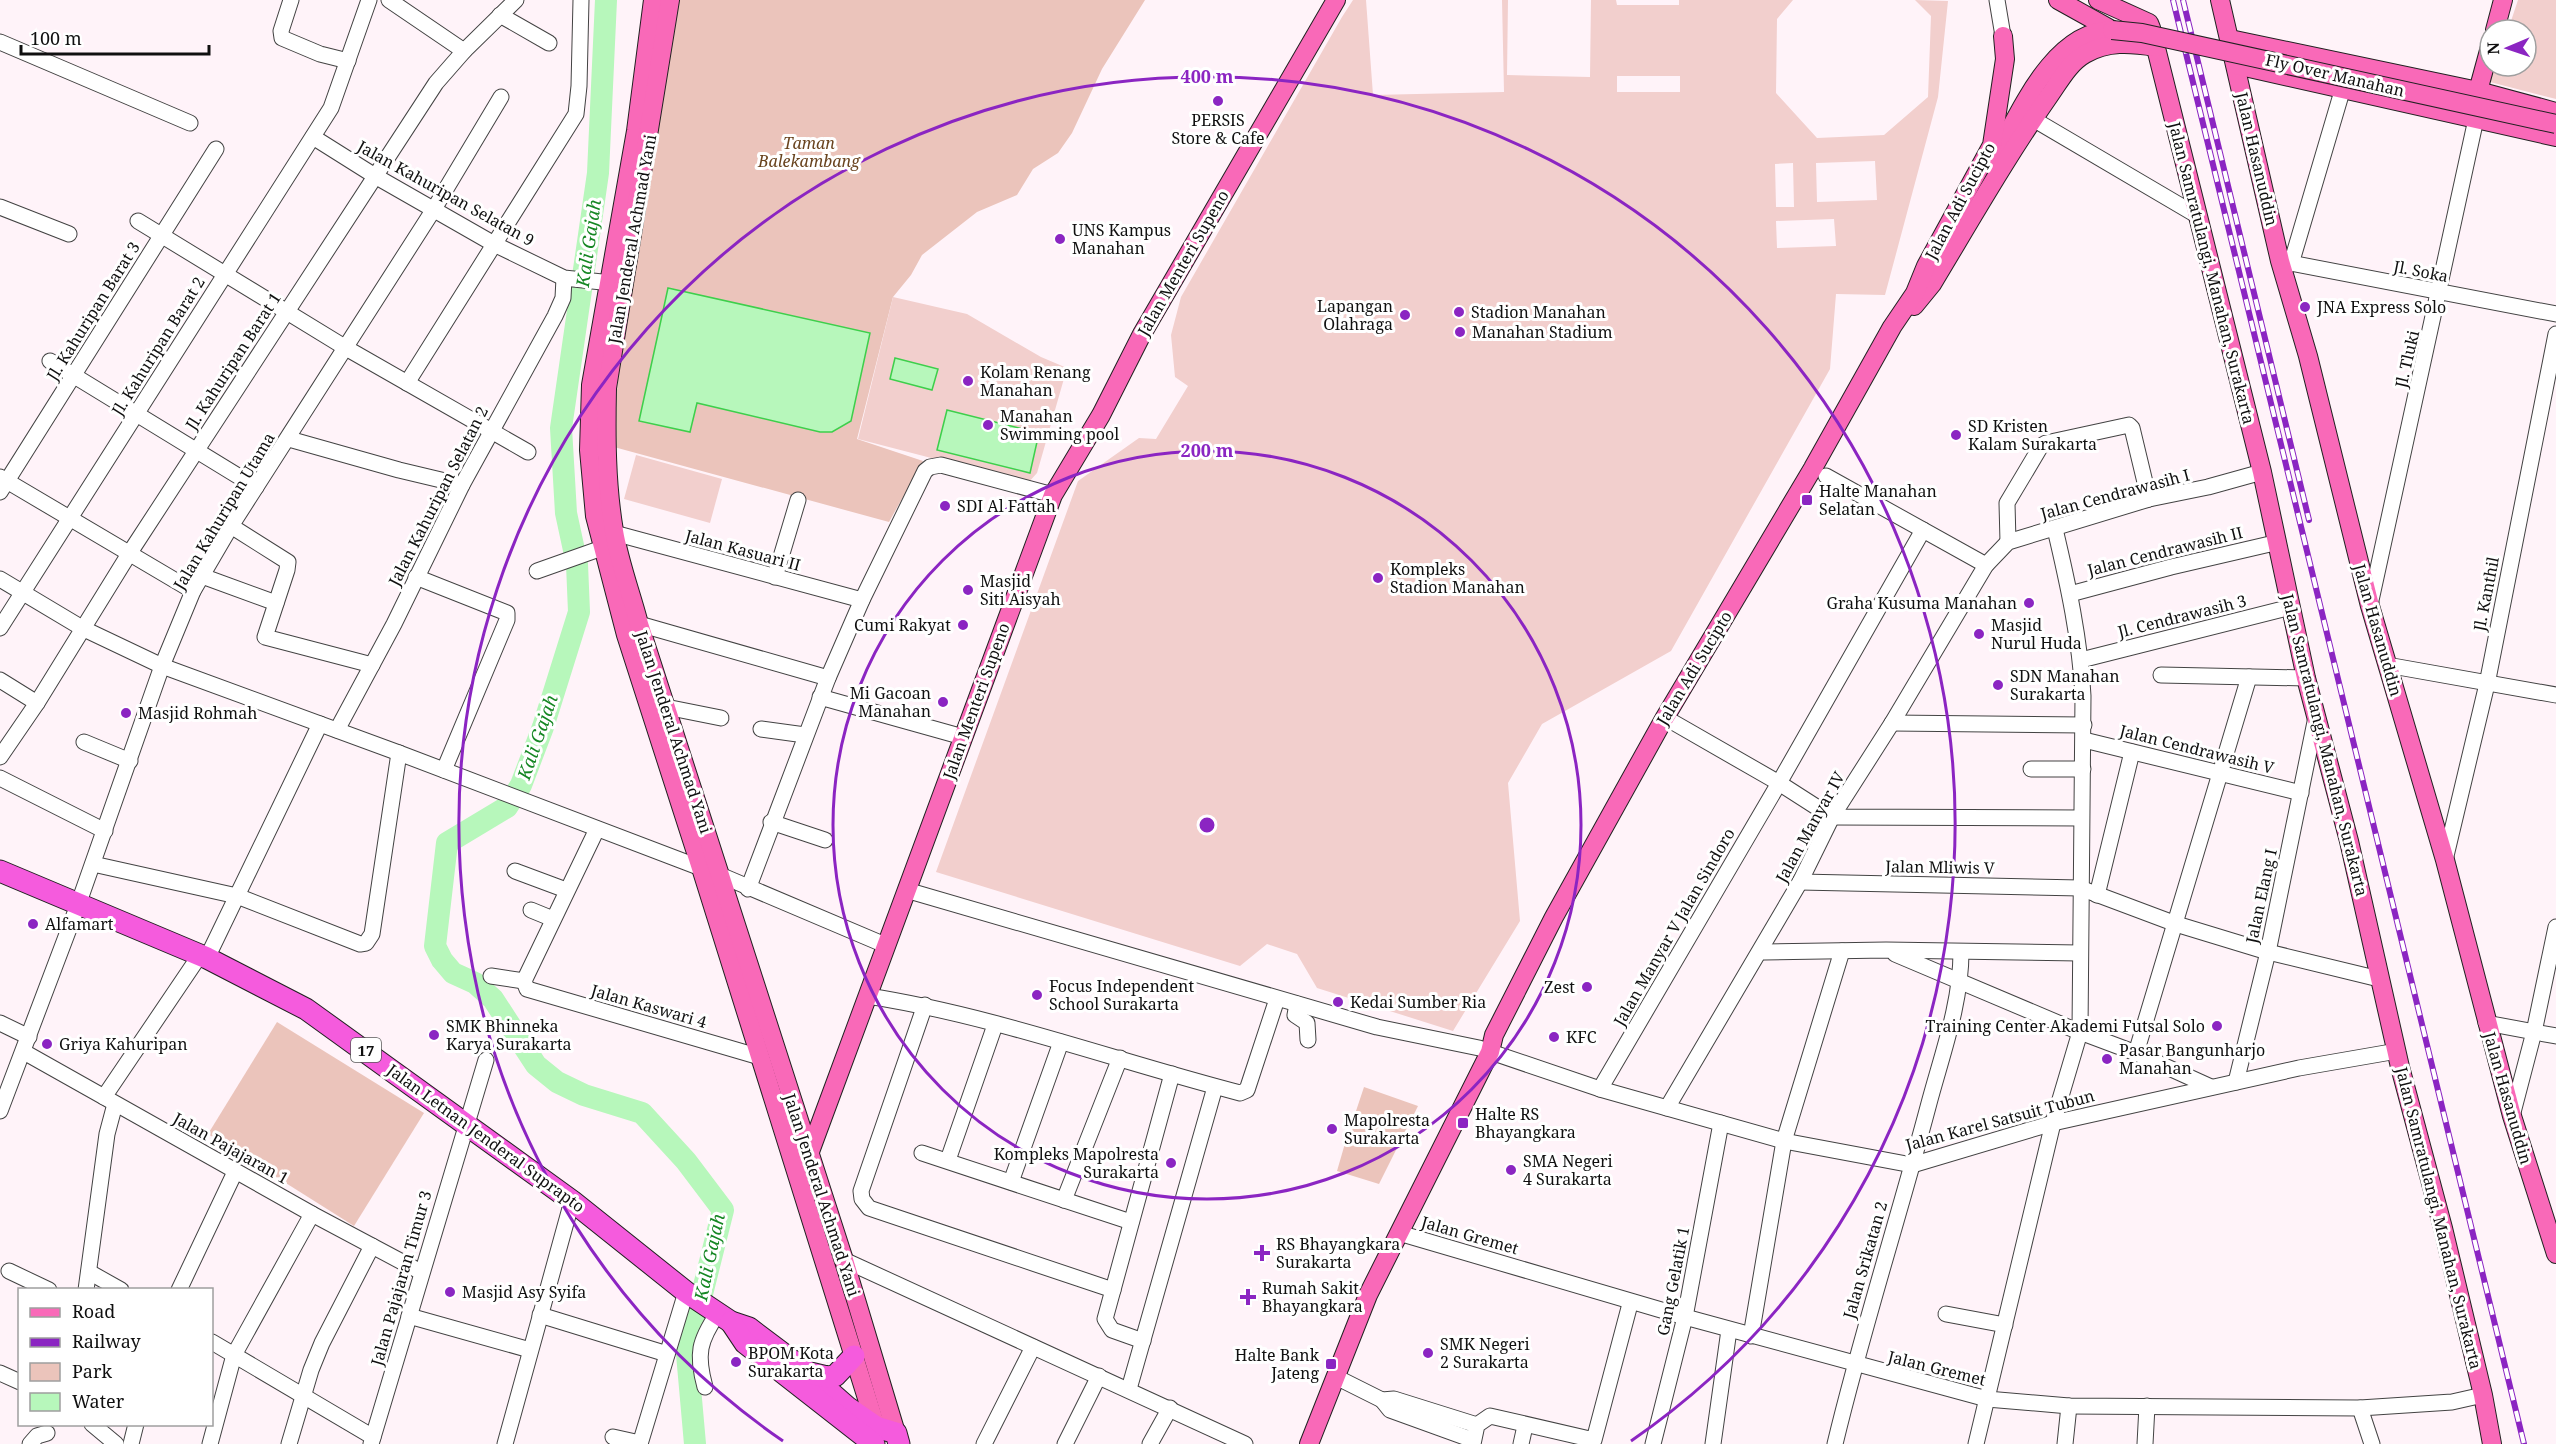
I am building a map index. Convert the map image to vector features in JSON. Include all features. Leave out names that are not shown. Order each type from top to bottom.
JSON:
[{"type":"highway","name":"Jalan Letnan Jenderal Suprapto","points":[[0,871],[203,957],[306,1009],[466,1122],[572,1201],[689,1294],[720,1315],[749,1328],[890,1439]]},
{"type":"highway","name":"Jalan Letnan Jenderal Suprapto","points":[[720,1315],[745,1343],[890,1439]]},
{"type":"highway","name":"17","points":[[806,1371],[827,1377],[835,1376],[854,1356]]},
{"type":"main road","name":"Jalan Jenderal Achmad Yani","points":[[653,0],[636,131],[591,385],[590,450],[598,550],[701,868],[854,1356],[890,1439]]},
{"type":"main road","name":"Jalan Jenderal Achmad Yani","points":[[670,0],[669,18],[610,282],[606,433],[614,533],[639,624],[844,1260],[890,1439]]},
{"type":"main road","name":"Jalan Menteri Supeno","points":[[796,1169],[809,1155],[1053,495],[1101,415],[1142,334],[1336,0]]},
{"type":"main road","name":"Fly Over Manahan","points":[[2058,0],[2112,30]]},
{"type":"main road","name":"Jalan Samratulangi, Manahan, Surakarta","points":[[2098,0],[2149,23],[2151,28],[2262,472],[2306,678],[2349,841],[2397,1051],[2483,1395],[2492,1444]]},
{"type":"main road","name":"Jalan Hasanuddin","points":[[2220,0],[2370,606],[2445,860],[2512,1116],[2556,1254]]},
{"type":"main road","points":[[2498,18],[2503,0]]},
{"type":"main road","name":"Fly Over Manahan","points":[[1919,292],[2047,69],[2069,45],[2083,36],[2098,31],[2142,33],[2556,124]]},
{"type":"main road","name":"Jalan Adi Sucipto","points":[[1484,1050],[1501,1039],[1557,926],[1671,721],[1919,292],[1926,266],[1992,145],[2005,58],[2003,36]]},
{"type":"main road","points":[[2230,39],[2478,91],[2556,112]]},
{"type":"main road","name":"Jalan Adi Sucipto","points":[[1309,1444],[1368,1295],[1484,1050],[1494,1035],[1554,917],[1658,729],[1807,478],[1892,327],[1919,292],[1932,284],[2033,119],[2069,68],[2082,56],[2101,47],[2127,42],[2156,47]]},
{"type":"main road","points":[[2236,65],[2556,137]]},
{"type":"main road","points":[[2478,91],[2482,78]]},
{"type":"street","points":[[291,0],[281,32],[282,38],[320,54],[346,70]]},
{"type":"street","name":"Jl. Kahuripan Barat 2","points":[[0,628],[334,104],[369,0]]},
{"type":"street","points":[[389,0],[464,51]]},
{"type":"street","name":"Jl. Kahuripan Barat 1","points":[[0,758],[196,450],[436,83],[464,51],[516,0]]},
{"type":"street","points":[[407,383],[576,114],[581,0]]},
{"type":"street","points":[[1997,0],[2003,36]]},
{"type":"street","points":[[500,15],[549,43]]},
{"type":"street","points":[[0,42],[190,123]]},
{"type":"street","points":[[2285,263],[2343,88]]},
{"type":"street","name":"Jalan Kahuripan Utama","points":[[0,1111],[93,864],[162,666],[193,591],[231,526],[289,439],[434,209],[501,97]]},
{"type":"street","points":[[2033,119],[2199,216]]},
{"type":"street","name":"Jl. Tluki","points":[[2370,606],[2476,119]]},
{"type":"street","name":"Jalan Kahuripan Selatan 9","points":[[313,137],[375,176],[494,244],[566,278]]},
{"type":"street","name":"Jl. Kahuripan Barat 3","points":[[2,483],[74,375],[216,149]]},
{"type":"street","points":[[0,207],[69,234]]},
{"type":"street","points":[[138,221],[346,348],[528,452]]},
{"type":"street","name":"Jl. Soka","points":[[2285,263],[2439,294],[2556,314]]},
{"type":"street","points":[[566,278],[610,282]]},
{"type":"street","name":"Jalan Kahuripan Selatan 2","points":[[337,730],[490,431],[555,316],[563,298],[566,278]]},
{"type":"street","name":"Jl. Kanthil","points":[[2445,860],[2487,684],[2556,334]]},
{"type":"street","points":[[50,361],[256,487]]},
{"type":"street","points":[[1826,476],[1986,565],[2008,542],[2007,503],[2046,443],[2129,425],[2132,428],[2150,500]]},
{"type":"street","points":[[289,439],[462,485]]},
{"type":"street","points":[[748,889],[771,822],[820,697],[862,600],[922,475],[930,467],[941,465],[1053,495]]},
{"type":"street","name":"Jalan Cendrawasih I","points":[[2008,542],[2150,500],[2262,472]]},
{"type":"street","points":[[2,483],[70,519],[193,591]]},
{"type":"street","points":[[776,577],[798,500]]},
{"type":"street","points":[[231,526],[288,562],[265,637],[372,665]]},
{"type":"street","points":[[1976,1444],[2053,1123],[2079,1031],[2084,732],[2081,660],[2070,594],[2055,529]]},
{"type":"street","name":"Jalan Manyar V Jalan Sindoro","points":[[1600,1089],[1779,783],[1923,530]]},
{"type":"street","name":"Jalan Kasuari II","points":[[614,533],[862,600]]},
{"type":"street","name":"Jalan Cendrawasih II","points":[[2070,594],[2270,544]]},
{"type":"street","points":[[537,571],[598,550]]},
{"type":"street","name":"Jalan Manyar IV","points":[[1667,1108],[1800,882],[1832,817],[1892,723],[1986,565]]},
{"type":"street","points":[[202,576],[276,603]]},
{"type":"street","points":[[416,577],[507,613],[507,620],[444,770]]},
{"type":"street","points":[[0,579],[82,628],[162,666],[701,868]]},
{"type":"street","name":"Jl. Cendrawasih 3","points":[[2081,660],[2291,607]]},
{"type":"street","points":[[639,624],[828,678]]},
{"type":"street","points":[[2387,665],[2556,695]]},
{"type":"street","points":[[2161,675],[2306,678]]},
{"type":"street","points":[[2136,1053],[2249,677]]},
{"type":"street","points":[[0,680],[37,703]]},
{"type":"street","points":[[820,697],[963,737]]},
{"type":"street","points":[[666,707],[722,718]]},
{"type":"street","name":"Jalan Elang I","points":[[2236,1082],[2268,952],[2316,717]]},
{"type":"street","points":[[1671,721],[1779,783],[1832,817],[2081,818]]},
{"type":"street","name":"Jalan Cendrawasih V","points":[[1892,723],[2084,732],[2132,752],[2301,793]]},
{"type":"street","points":[[86,1288],[107,1134],[109,1100],[203,957],[237,896],[320,724]]},
{"type":"street","points":[[761,729],[805,735]]},
{"type":"street","points":[[84,742],[130,761]]},
{"type":"street","points":[[2097,896],[2132,752]]},
{"type":"street","points":[[93,864],[237,896],[360,944],[366,943],[372,934],[399,753]]},
{"type":"street","points":[[2031,769],[2083,769]]},
{"type":"street","points":[[0,778],[105,831]]},
{"type":"street","points":[[771,822],[825,840]]},
{"type":"street","points":[[526,985],[566,890],[597,829]]},
{"type":"street","points":[[515,871],[566,890]]},
{"type":"street","points":[[720,875],[748,889],[885,945]]},
{"type":"street","name":"Jalan Mliwis V","points":[[1800,882],[2080,888]]},
{"type":"street","points":[[2080,888],[2176,924],[2268,952],[2375,978]]},
{"type":"street","name":"Jalan Karel Satsuit Tubun","points":[[906,890],[1377,1027],[1484,1050],[1600,1089],[1784,1142],[1912,1165],[2053,1123],[2345,1058],[2397,1051]]},
{"type":"street","points":[[531,910],[553,919]]},
{"type":"street","points":[[2512,1116],[2534,1032],[2556,927]]},
{"type":"street","points":[[1764,952],[1886,950],[2079,953]]},
{"type":"street","points":[[1886,950],[2136,1053],[2211,1087]]},
{"type":"street","points":[[1751,1336],[1784,1142],[1842,951]]},
{"type":"street","name":"Jalan Srikatan 2","points":[[1835,1444],[1854,1365],[1912,1165],[1961,982],[1961,952]]},
{"type":"street","name":"Jalan Kaswari 4","points":[[491,976],[760,1057]]},
{"type":"street","points":[[868,996],[926,1005],[1240,1093],[1246,1090],[1277,999]]},
{"type":"street","points":[[1297,1004],[1294,1015],[1307,1023],[1308,1040]]},
{"type":"street","points":[[926,1005],[861,1191],[862,1199],[869,1208],[1113,1290]]},
{"type":"street","points":[[0,1023],[29,1037]]},
{"type":"street","points":[[2486,1023],[2556,1036]]},
{"type":"street","points":[[948,1160],[995,1025]]},
{"type":"street","points":[[1011,1182],[1061,1042]]},
{"type":"street","name":"Jalan Pajajaran 1","points":[[24,1052],[235,1172],[422,1272]]},
{"type":"street","points":[[1064,1200],[1120,1058]]},
{"type":"street","name":"Jalan Pajajaran Timur 3","points":[[372,1440],[486,1060]]},
{"type":"street","points":[[1143,1341],[1112,1330],[1107,1326],[1106,1316],[1172,1074]]},
{"type":"street","points":[[1129,1389],[1215,1087]]},
{"type":"street","name":"Gang Gelatik 1","points":[[1653,1444],[1685,1317],[1721,1123]]},
{"type":"street","points":[[922,1153],[1131,1222]]},
{"type":"street","points":[[180,1288],[235,1172]]},
{"type":"street","points":[[505,1444],[572,1201]]},
{"type":"street","points":[[210,1444],[234,1355],[312,1214]]},
{"type":"street","name":"Jalan Gremet","points":[[1399,1233],[1729,1330],[1987,1399],[2069,1406],[2360,1408],[2452,1402],[2483,1395]]},
{"type":"street","points":[[289,1444],[322,1343],[372,1246]]},
{"type":"street","points":[[844,1260],[1245,1444]]},
{"type":"street","points":[[9,1271],[45,1288]]},
{"type":"street","points":[[89,1272],[117,1288]]},
{"type":"street","points":[[613,1437],[640,1444],[667,1354],[689,1294]]},
{"type":"street","points":[[1336,1377],[1382,1400],[1394,1399],[1474,1436],[1490,1416],[1596,1442],[1630,1304]]},
{"type":"street","points":[[1946,1314],[2005,1325]]},
{"type":"street","points":[[705,1387],[699,1348],[706,1330],[720,1315]]},
{"type":"street","points":[[409,1316],[530,1350]]},
{"type":"street","points":[[540,1316],[667,1354]]},
{"type":"street","points":[[1713,1444],[1729,1330]]},
{"type":"street","points":[[213,1343],[372,1440]]},
{"type":"street","points":[[984,1444],[1033,1347]]},
{"type":"street","points":[[0,1373],[18,1381]]},
{"type":"street","points":[[1065,1444],[1099,1376]]},
{"type":"street","points":[[2065,1444],[2069,1406]]},
{"type":"street","points":[[2145,1444],[2147,1406]]},
{"type":"street","points":[[1150,1444],[1170,1408]]},
{"type":"street","points":[[2360,1408],[2372,1444]]},
{"type":"street","points":[[93,1426],[117,1444]]},
{"type":"street","points":[[131,1444],[136,1426]]},
{"type":"street","points":[[1521,1444],[1525,1426]]},
{"type":"street","points":[[30,1444],[37,1436],[50,1434]]},
{"type":"green space","name":"Taman Balekambang","points":[[677,0],[1145,0],[1102,69],[1072,133],[1058,153],[1033,169],[1017,195],[977,212],[922,255],[911,275],[893,297],[857,439],[923,461],[889,522],[614,447],[613,425],[624,326]]},
{"type":"green space","points":[[277,1022],[424,1113],[354,1226],[208,1134]]},
{"type":"green space","points":[[1364,1087],[1418,1106],[1379,1184],[1337,1171],[1346,1140],[1349,1141]]},
{"type":"shaded area","name":"Kompleks Stadion Manahan","points":[[1353,0],[1366,0],[1373,95],[1504,92],[1502,0],[1508,0],[1507,75],[1590,77],[1591,0],[1616,0],[1617,5],[1679,5],[1679,0],[1793,0],[1777,19],[1776,93],[1817,138],[1884,135],[1928,97],[1931,16],[1915,0],[1948,1],[1938,97],[1885,295],[1836,294],[1830,369],[1671,651],[1542,724],[1508,783],[1520,921],[1453,1031],[1317,988],[1297,954],[1267,944],[1240,966],[936,872],[1078,481],[1139,438],[1156,439],[1188,386],[1175,377],[1171,335],[1181,297]],"holes":[[[1617,76],[1680,76],[1680,92],[1617,92]],[[1875,161],[1877,200],[1817,202],[1816,163]],[[1793,163],[1794,207],[1776,207],[1775,164]],[[1834,219],[1836,246],[1777,248],[1776,221]]]},
{"type":"shaded area","points":[[2518,0],[2556,0],[2556,99],[2490,82],[2491,78],[2538,78],[2538,18],[2512,18]]},
{"type":"shaded area","name":"Kolam Renang Manahan","points":[[893,297],[967,314],[1041,357],[1067,368],[1037,473],[1028,483],[858,439]]},
{"type":"shaded area","points":[[636,455],[722,479],[710,523],[624,499]]},
{"type":"water","points":[[668,288],[870,333],[851,421],[832,432],[820,432],[697,403],[690,432],[639,421]]},
{"type":"water","points":[[895,358],[938,369],[932,390],[890,379]]},
{"type":"water","points":[[947,410],[1039,433],[1030,473],[937,450]]},
{"type":"waterway","name":"Kali Gajah","points":[[606,0],[598,173],[561,428],[566,513],[577,564],[579,612],[543,727],[521,785],[507,807],[447,843],[435,946],[442,960],[453,973],[475,983],[493,999],[536,1065],[557,1082],[584,1095],[642,1113],[686,1161],[723,1210],[687,1354],[695,1444]]},
{"type":"railway","points":[[2173,0],[2524,1444]]},
{"type":"railway","points":[[2183,0],[2309,520]]},
{"type":"place","name":"PERSIS Store & Cafe","points":[[1218,101]]},
{"type":"place","name":"UNS Kampus Manahan","points":[[1060,239]]},
{"type":"place","name":"JNA Express Solo","points":[[2305,307]]},
{"type":"place","name":"Stadion Manahan","points":[[1459,312]]},
{"type":"place","name":"Lapangan Olahraga","points":[[1405,315]]},
{"type":"place","name":"Manahan Stadium","points":[[1460,332]]},
{"type":"place","name":"Kolam Renang Manahan","points":[[968,381]]},
{"type":"place","name":"Manahan Swimming pool","points":[[988,425]]},
{"type":"place","name":"SD Kristen Kalam Surakarta","points":[[1956,435]]},
{"type":"place","name":"Halte Manahan Selatan","points":[[1807,500]]},
{"type":"place","name":"SDI Al Fattah","points":[[945,506]]},
{"type":"place","name":"Kompleks Stadion Manahan","points":[[1378,578]]},
{"type":"place","name":"Masjid Siti Aisyah","points":[[968,590]]},
{"type":"place","name":"Graha Kusuma Manahan","points":[[2029,603]]},
{"type":"place","name":"Cumi Rakyat","points":[[963,625]]},
{"type":"place","name":"Masjid Nurul Huda","points":[[1979,634]]},
{"type":"place","name":"SDN Manahan Surakarta","points":[[1998,685]]},
{"type":"place","name":"Mi Gacoan Manahan","points":[[943,702]]},
{"type":"place","name":"Masjid Rohmah","points":[[126,713]]},
{"type":"place","name":"Alfamart","points":[[33,924]]},
{"type":"place","name":"Zest","points":[[1587,987]]},
{"type":"place","name":"Focus Independent School Surakarta","points":[[1037,995]]},
{"type":"place","name":"Kedai Sumber Ria","points":[[1338,1002]]},
{"type":"place","name":"Training Center Akademi Futsal Solo","points":[[2217,1026]]},
{"type":"place","name":"SMK Bhinneka Karya Surakarta","points":[[434,1035]]},
{"type":"place","name":"KFC","points":[[1554,1037]]},
{"type":"place","name":"Griya Kahuripan","points":[[47,1044]]},
{"type":"place","name":"Pasar Bangunharjo Manahan","points":[[2107,1059]]},
{"type":"place","name":"Halte RS Bhayangkara","points":[[1463,1123]]},
{"type":"place","name":"Mapolresta Surakarta","points":[[1332,1129]]},
{"type":"place","name":"Kompleks Mapolresta Surakarta","points":[[1171,1163]]},
{"type":"place","name":"SMA Negeri 4 Surakarta","points":[[1511,1170]]},
{"type":"place","name":"RS Bhayangkara Surakarta","points":[[1262,1253]]},
{"type":"place","name":"Masjid Asy Syifa","points":[[450,1292]]},
{"type":"place","name":"Rumah Sakit Bhayangkara","points":[[1248,1297]]},
{"type":"place","name":"SMK Negeri 2 Surakarta","points":[[1428,1353]]},
{"type":"place","name":"BPOM Kota Surakarta","points":[[736,1362]]},
{"type":"place","name":"Halte Bank Jateng","points":[[1331,1364]]}]
